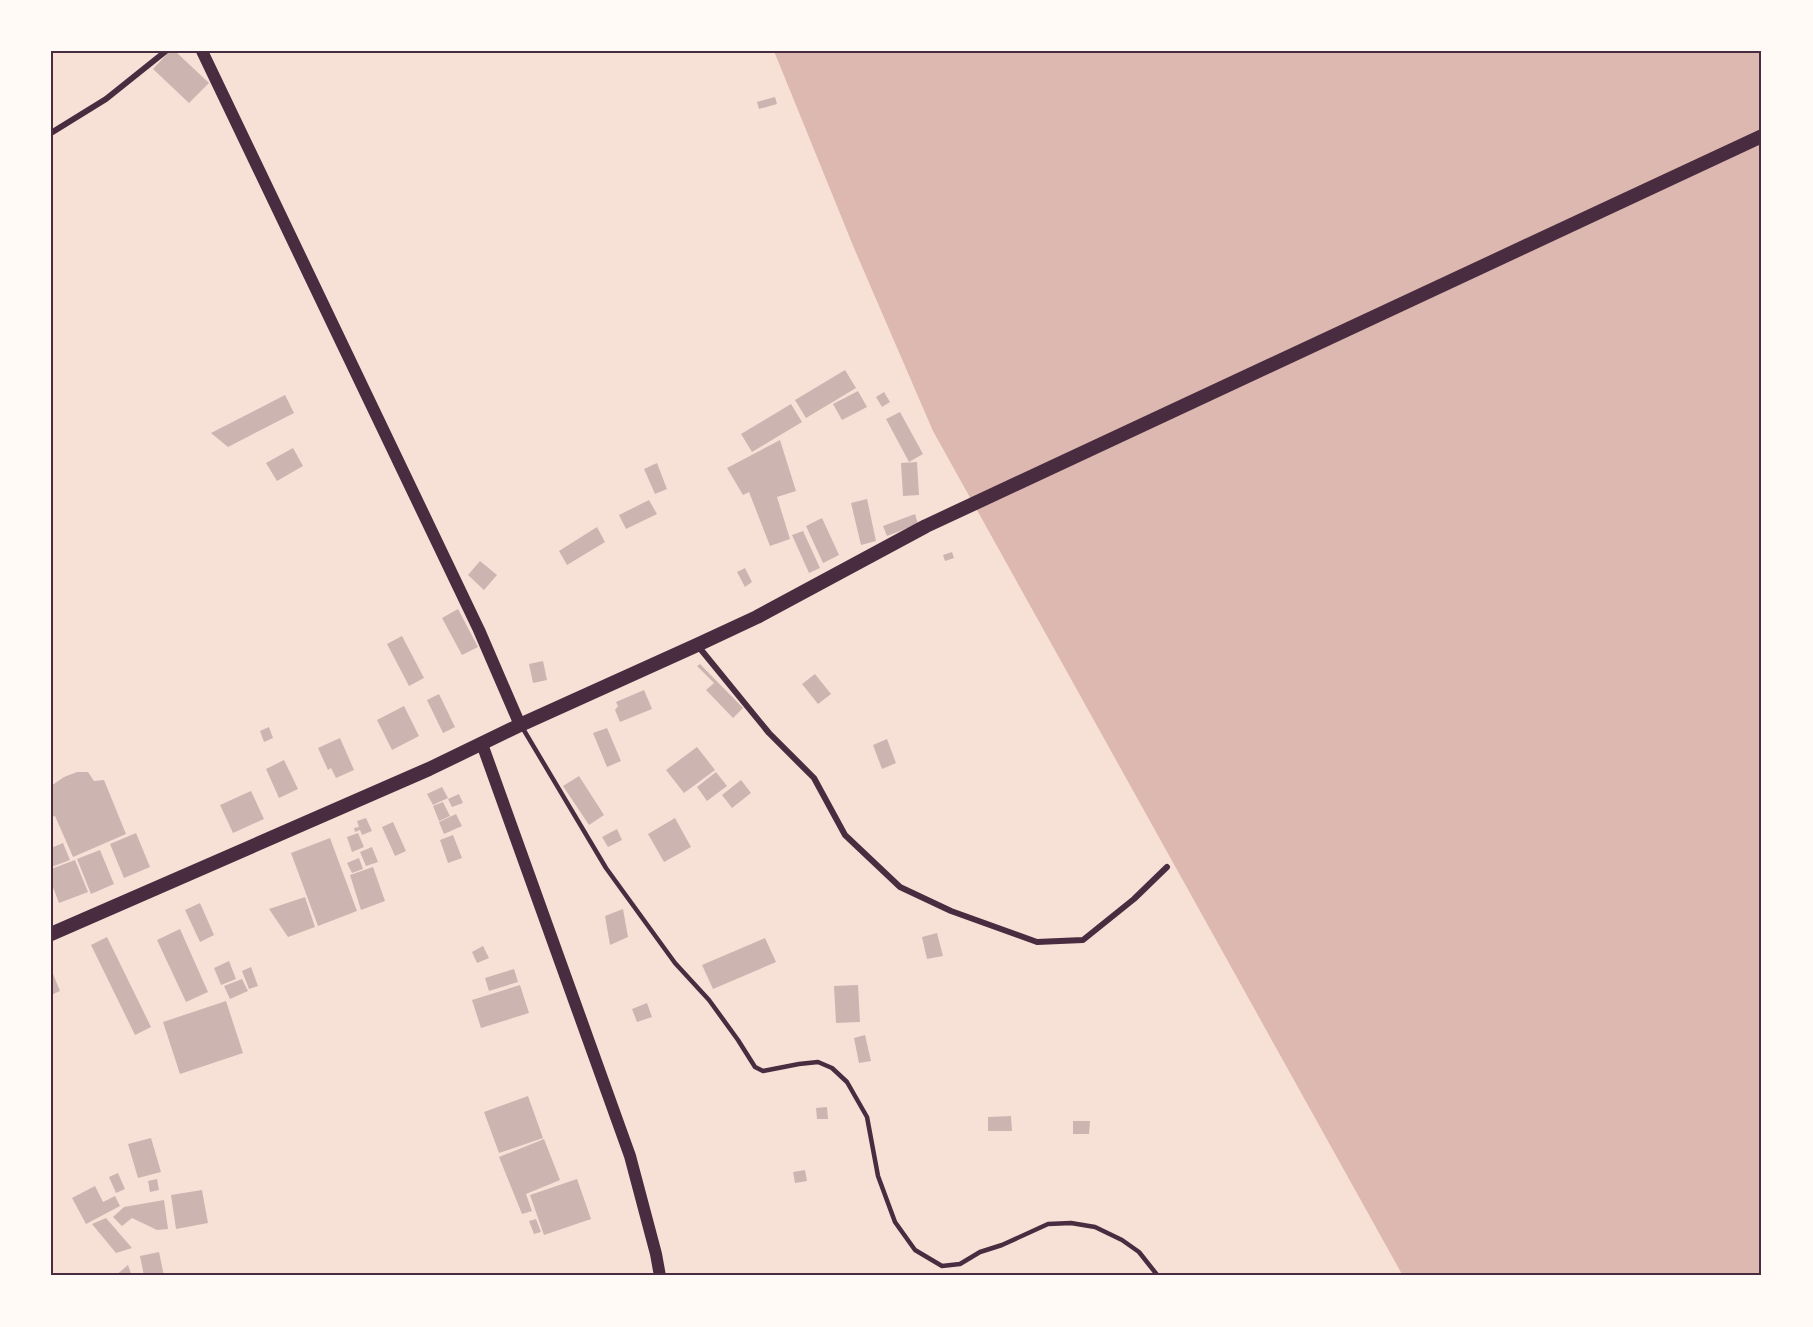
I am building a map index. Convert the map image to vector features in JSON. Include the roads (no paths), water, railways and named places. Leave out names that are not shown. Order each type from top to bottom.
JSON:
[{"type":"main road","points":[[202,51],[479,630],[520,725]]},
{"type":"main road","points":[[51,934],[419,774],[520,725],[697,645],[757,617],[926,526],[1762,136]]},
{"type":"main road","points":[[482,744],[630,1156],[660,1276]]},
{"type":"street","points":[[51,133],[106,99],[166,51]]},
{"type":"street","points":[[697,645],[769,733],[814,778],[845,835],[900,887],[941,907],[1036,942],[1083,940],[1134,899],[1167,867]]},
{"type":"lane","points":[[520,725],[606,868],[675,963],[709,1000],[755,1067],[763,1071],[818,1062],[832,1068],[848,1082],[867,1117],[878,1176],[895,1222],[915,1250],[942,1266],[960,1264],[980,1252],[1002,1245],[1048,1224],[1071,1223],[1095,1227],[1122,1240],[1139,1252],[1158,1276]]}]
